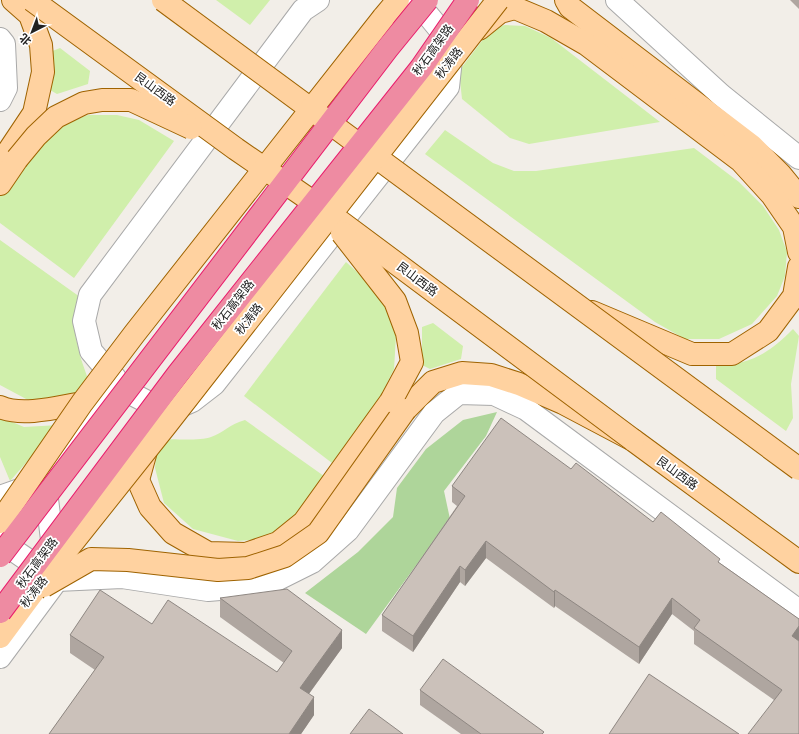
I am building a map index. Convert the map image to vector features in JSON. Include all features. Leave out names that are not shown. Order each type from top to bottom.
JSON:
[{"type":"highway","name":"秋石高架路","points":[[0,612],[178,374],[421,68],[468,0]]},
{"type":"highway","points":[[0,556],[387,50],[415,1]]},
{"type":"main road","points":[[0,164],[34,113],[43,72],[41,45],[30,15],[13,0]]},
{"type":"main road","name":"艮山西路","points":[[32,0],[236,149],[326,211],[799,562]]},
{"type":"main road","points":[[163,0],[799,469]]},
{"type":"main road","name":"秋涛路","points":[[0,637],[34,591],[146,451],[498,0]]},
{"type":"main road","points":[[566,0],[570,7],[752,146],[780,174],[799,197]]},
{"type":"main road","points":[[0,522],[82,403],[386,9],[415,1]]},
{"type":"main road","points":[[472,34],[500,12],[515,8],[546,21],[586,44],[741,161],[772,195],[794,227],[799,252]]},
{"type":"main road","points":[[0,184],[17,159],[36,136],[56,117],[84,102],[102,100],[131,100],[236,149]]},
{"type":"main road","points":[[146,451],[138,480],[150,507],[173,533],[208,553],[246,554],[278,542],[304,522],[391,402],[412,362],[407,333],[395,301],[326,211]]},
{"type":"main road","points":[[576,304],[692,354],[732,354],[768,332],[794,296],[799,267]]},
{"type":"main road","points":[[34,591],[91,560],[128,560],[218,570],[248,568],[285,556],[318,533],[405,410],[433,382],[462,373],[491,375],[519,384],[563,403],[633,440]]},
{"type":"main road","points":[[0,407],[5,409],[33,411],[82,403]]},
{"type":"street","points":[[318,0],[303,10],[90,295],[84,321],[91,352],[120,384],[167,412],[192,401],[214,384],[448,87],[451,59],[450,42],[415,1]]},
{"type":"street","points":[[617,0],[721,95],[799,158]]},
{"type":"street","points":[[0,39],[4,44],[6,88],[0,100]]},
{"type":"street","points":[[0,497],[39,483],[120,384]]},
{"type":"street","points":[[0,657],[57,580],[46,491],[120,384]]},
{"type":"street","points":[[0,541],[57,580],[122,577],[208,590],[266,585],[312,562],[348,530],[434,413],[459,394],[494,394],[526,409],[799,611]]},
{"type":"green space","points":[[216,0],[270,0],[250,25]]},
{"type":"green space","points":[[505,25],[525,26],[551,38],[660,122],[529,144],[510,138],[462,99],[459,71],[491,29]]},
{"type":"green space","points":[[60,48],[90,71],[88,84],[57,94],[50,90],[50,52]]},
{"type":"green space","points":[[88,115],[117,115],[139,120],[174,141],[74,278],[0,223],[0,192],[58,126]]},
{"type":"green space","points":[[445,130],[493,163],[514,171],[536,171],[694,148],[739,182],[763,206],[779,230],[787,252],[785,276],[777,296],[752,324],[719,339],[685,339],[655,322],[425,154]]},
{"type":"green space","points":[[0,240],[80,297],[80,307],[75,334],[81,359],[89,382],[76,392],[64,398],[28,400],[0,385]]},
{"type":"green space","points":[[346,262],[376,289],[387,309],[396,336],[394,369],[377,403],[332,463],[244,396]]},
{"type":"green space","points":[[433,323],[463,346],[461,359],[430,369],[422,365],[422,327]]},
{"type":"green space","points":[[793,329],[799,336],[791,384],[793,418],[786,431],[716,379],[716,365],[739,363],[759,356],[776,345]]},
{"type":"green space","points":[[497,412],[486,436],[444,491],[450,519],[366,634],[305,593],[358,552],[393,517],[397,488],[426,449],[463,420]]},
{"type":"green space","points":[[0,417],[24,427],[59,425],[10,481],[0,457]]},
{"type":"green space","points":[[245,420],[331,481],[273,538],[238,541],[193,529],[164,503],[155,468],[156,455],[161,439],[194,439],[211,437]]},
{"type":"building","points":[[501,418],[571,469],[576,463],[653,522],[661,512],[720,559],[718,562],[799,619],[799,626],[792,636],[799,641],[799,734],[748,734],[782,690],[694,628],[700,620],[672,598],[639,647],[555,590],[554,592],[486,541],[465,570],[460,566],[413,636],[382,615],[465,496],[452,486]]},
{"type":"building","points":[[287,589],[342,630],[300,688],[314,697],[289,734],[49,734],[104,657],[70,635],[100,590],[152,624],[168,600],[277,672],[292,651],[220,598]]},
{"type":"building","points":[[443,659],[544,732],[542,734],[481,734],[420,690]]},
{"type":"building","points":[[649,674],[739,734],[609,734]]},
{"type":"building","points":[[369,709],[403,734],[350,734]]}]
